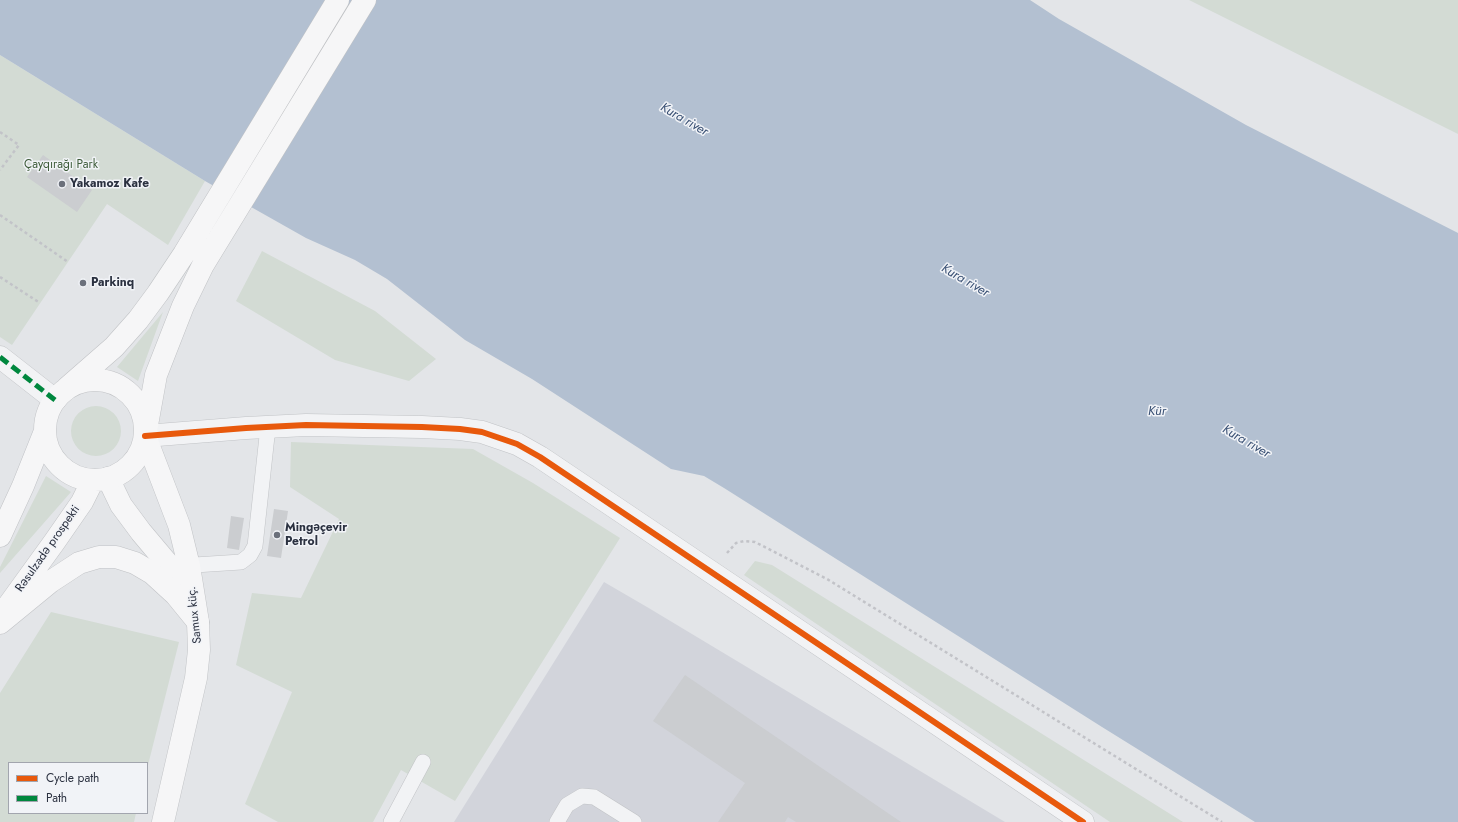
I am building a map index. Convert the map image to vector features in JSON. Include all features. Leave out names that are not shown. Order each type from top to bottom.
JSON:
[{"type":"main road","points":[[0,536],[24,486],[45,431],[47,415],[61,394],[114,347],[138,320],[184,254],[338,0]]},
{"type":"main road","points":[[45,431],[47,446],[55,460],[65,470],[78,478],[101,479],[122,472],[133,463],[141,450],[145,436],[156,375],[183,306],[203,265],[365,0]]},
{"type":"main road","points":[[61,394],[82,382],[98,380],[114,384],[128,392],[138,404],[144,419],[145,436]]},
{"type":"main road","name":"Samux küç.","points":[[145,436],[179,525],[180,566],[198,622],[199,650],[196,678],[166,821]]},
{"type":"main road","points":[[101,479],[141,532],[180,566]]},
{"type":"main road","name":"Rəsulzadə prospekti","points":[[0,616],[82,502],[101,479]]},
{"type":"main road","points":[[0,623],[50,582],[79,563],[99,557],[116,557],[135,563],[152,573],[176,594],[198,622]]},
{"type":"street","points":[[0,357],[61,394]]},
{"type":"street","points":[[145,436],[306,425],[422,427],[482,432],[517,444],[540,457],[1083,822]]},
{"type":"lane","points":[[180,566],[241,562],[250,555],[254,546],[268,427]]},
{"type":"lane","points":[[391,822],[424,762]]},
{"type":"lane","points":[[557,822],[567,805],[582,796],[594,797],[634,822]]},
{"type":"path","points":[[0,132],[19,144],[0,170]]},
{"type":"path","points":[[0,216],[68,262]]},
{"type":"path","points":[[0,277],[40,303]]},
{"type":"path","points":[[712,572],[736,543],[744,541],[755,542],[827,579],[1222,822]]},
{"type":"shaded area","points":[[604,582],[647,607],[1005,822],[454,822]]},
{"type":"green space","points":[[1189,0],[1458,0],[1458,134]]},
{"type":"green space","name":"Çayqırağı Park","points":[[0,55],[205,181],[168,245],[107,204],[12,345],[0,337]]},
{"type":"green space","points":[[262,251],[375,311],[436,359],[409,381],[335,360],[236,301]]},
{"type":"green space","points":[[163,312],[138,381],[117,367]]},
{"type":"green space","points":[[91,406],[101,406],[114,413],[121,426],[121,436],[114,449],[101,456],[91,456],[82,452],[75,445],[71,436],[71,426],[75,417],[82,410]]},
{"type":"green space","points":[[291,442],[473,449],[533,483],[620,538],[455,801],[401,770],[373,822],[278,822],[245,804],[292,692],[236,665],[252,593],[301,598],[339,519],[290,487]]},
{"type":"green space","points":[[46,476],[71,492],[0,573],[0,567]]},
{"type":"green space","points":[[755,561],[772,565],[1183,822],[1110,822],[744,575]]},
{"type":"green space","points":[[51,612],[179,642],[148,765],[148,762],[8,762],[8,814],[136,814],[134,822],[0,822],[0,693]]},
{"type":"water","name":"Kür","points":[[0,0],[1030,0],[1059,19],[1246,125],[1458,233],[1458,822],[1255,822],[724,488],[704,476],[671,469],[532,379],[465,340],[387,279],[355,260],[306,238],[205,181],[0,55]]},
{"type":"building","points":[[43,155],[92,190],[77,212],[27,177]]},
{"type":"building","points":[[274,509],[288,511],[281,558],[267,556]]},
{"type":"building","points":[[231,516],[244,518],[239,550],[227,548]]},
{"type":"building","points":[[685,675],[901,822],[796,822],[788,817],[785,822],[718,822],[745,783],[653,721]]},
{"type":"marked path","points":[[0,357],[55,400]]},
{"type":"cycle path","points":[[145,436],[306,425],[422,427],[482,432],[517,444],[540,457],[1083,822]]},
{"type":"place","name":"Yakamoz Kafe","points":[[62,184]]},
{"type":"place","name":"Parkinq","points":[[83,283]]},
{"type":"place","name":"Mingəçevir Petrol","points":[[277,535]]},
{"type":"water label","name":"Kura river","points":[[684,120]]},
{"type":"water label","name":"Kura river","points":[[965,281]]},
{"type":"water label","name":"Kura river","points":[[1246,442]]}]
